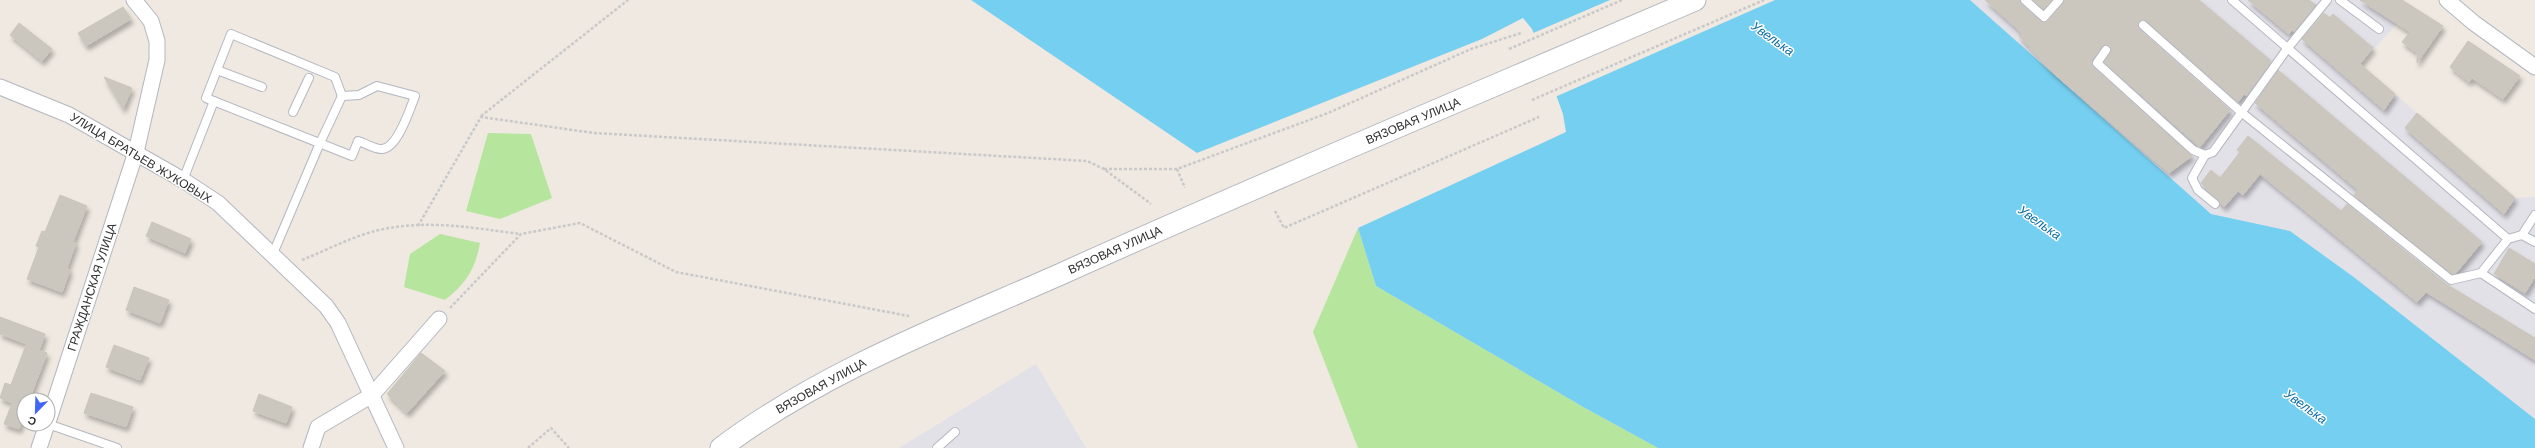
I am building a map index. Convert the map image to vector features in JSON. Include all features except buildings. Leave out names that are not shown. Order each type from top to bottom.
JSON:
[{"type":"street","name":"ГРАЖДАНСКАЯ УЛИЦА","points":[[56,398],[136,152],[157,60],[157,41],[151,22],[134,0]]},
{"type":"street","name":"ВЯЗОВАЯ УЛИЦА","points":[[721,448],[775,411],[869,360],[1127,244],[1695,0]]},
{"type":"street","points":[[2447,0],[2474,23],[2535,67]]},
{"type":"street","name":"УЛИЦА БРАТЬЕВ ЖУКОВЫХ","points":[[0,87],[69,115],[136,152],[218,203],[272,257],[326,306],[338,323],[396,448]]},
{"type":"street","points":[[311,448],[318,427],[372,395],[439,319]]},
{"type":"street","name":"ГРАЖДАНСКАЯ УЛИЦА","points":[[39,448],[45,432]]},
{"type":"lane","points":[[2025,0],[2044,17],[2060,0]]},
{"type":"lane","points":[[2232,0],[2508,239]]},
{"type":"lane","points":[[2215,204],[2198,190],[2192,178],[2205,155],[2213,152],[2287,49],[2327,0]]},
{"type":"lane","points":[[2340,0],[2379,29]]},
{"type":"lane","points":[[2143,25],[2241,112],[2451,280],[2481,274],[2508,239],[2522,235],[2535,215]]},
{"type":"lane","points":[[272,257],[320,142],[342,96],[335,77],[231,34],[206,98],[320,142],[352,156],[358,140],[378,148],[388,148],[397,138],[415,96],[376,86],[359,95],[342,96]]},
{"type":"lane","points":[[2106,50],[2096,64],[2193,150],[2205,155]]},
{"type":"lane","points":[[217,70],[262,87]]},
{"type":"lane","points":[[293,112],[308,78]]},
{"type":"lane","points":[[183,180],[214,101]]},
{"type":"lane","points":[[2522,235],[2535,242]]},
{"type":"lane","points":[[2481,274],[2535,309]]},
{"type":"lane","points":[[56,426],[116,448]]},
{"type":"lane","points":[[937,448],[954,432]]},
{"type":"path","points":[[418,226],[481,117],[628,0]]},
{"type":"path","points":[[1509,49],[1622,0]]},
{"type":"path","points":[[1532,100],[1764,0]]},
{"type":"path","points":[[1104,169],[1177,169],[1328,114],[1471,49],[1521,33]]},
{"type":"path","points":[[481,117],[594,133],[1087,161],[1104,169],[1151,204]]},
{"type":"path","points":[[1275,211],[1284,228],[1539,117]]},
{"type":"path","points":[[1177,169],[1185,188]]},
{"type":"path","points":[[284,267],[378,230],[440,223],[521,234],[580,223],[676,272],[910,316]]},
{"type":"path","points":[[439,319],[521,234]]},
{"type":"path","points":[[528,448],[551,428],[569,448]]},
{"type":"shaded area","points":[[1970,0],[2402,0],[2409,4],[2397,24],[2360,64],[2515,198],[2535,197],[2535,419],[2355,278],[2290,231],[2211,214]]},
{"type":"shaded area","points":[[1036,364],[1086,448],[899,448]]},
{"type":"green space","points":[[488,133],[531,134],[552,198],[500,219],[466,211]]},
{"type":"green space","points":[[1358,228],[1376,286],[1585,408],[1658,448],[1358,448],[1313,332]]},
{"type":"green space","points":[[440,234],[480,243],[475,261],[464,282],[445,300],[404,287],[410,254]]},
{"type":"water","name":"Увелька","points":[[971,0],[1970,0],[2211,214],[2290,231],[2355,278],[2535,419],[2535,448],[1658,448],[1585,408],[1376,286],[1358,228],[1566,132],[1563,114],[1532,29],[1523,18],[1482,39],[1197,153]]},
{"type":"pier","points":[[1610,0],[1775,0],[1555,97],[1531,34]]}]
